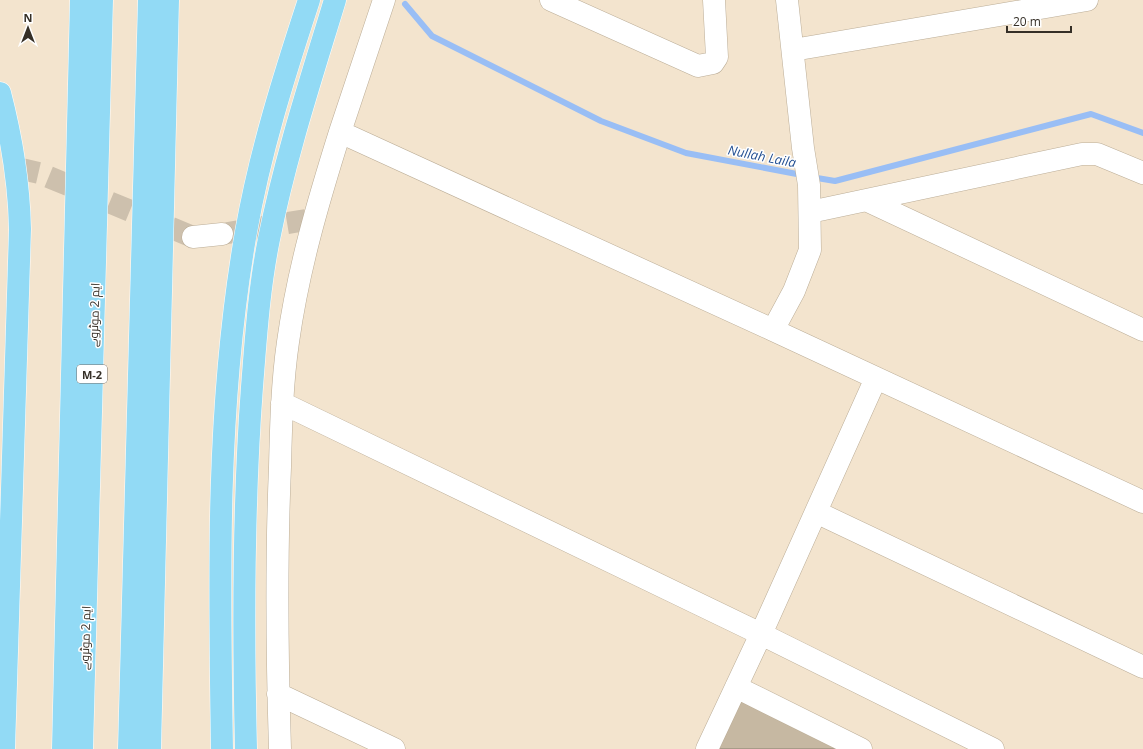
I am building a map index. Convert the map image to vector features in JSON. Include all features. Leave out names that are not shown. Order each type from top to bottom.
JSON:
[{"type":"highway","points":[[63,749],[81,0]]},
{"type":"highway","name":"ایم 2 موٹروے","points":[[82,749],[102,0]]},
{"type":"highway","points":[[130,749],[149,0]]},
{"type":"highway","points":[[150,749],[168,0]]},
{"type":"highway","points":[[222,749],[219,600],[221,477],[232,323],[246,229],[263,154],[280,88],[309,0]]},
{"type":"highway","points":[[246,749],[244,638],[246,479],[259,302],[269,239],[292,139],[335,0]]},
{"type":"highway","points":[[0,93],[17,168],[20,229],[4,749]]},
{"type":"street","points":[[280,749],[278,694],[278,509],[282,403],[287,343],[309,220],[384,0]]},
{"type":"street","points":[[551,0],[698,66],[713,63],[717,57],[714,0]]},
{"type":"street","points":[[773,330],[794,291],[810,250],[809,185],[803,148],[787,0]]},
{"type":"street","points":[[793,50],[1087,0]]},
{"type":"street","points":[[340,132],[773,330],[1143,502]]},
{"type":"street","points":[[810,212],[1082,154],[1097,154],[1143,173]]},
{"type":"street","points":[[866,200],[1143,330]]},
{"type":"street","points":[[193,237],[222,234]]},
{"type":"street","points":[[706,749],[761,634],[876,378]]},
{"type":"street","points":[[282,403],[761,634],[993,749]]},
{"type":"street","points":[[816,512],[1143,666]]},
{"type":"street","points":[[736,687],[861,749]]},
{"type":"street","points":[[278,694],[394,749]]},
{"type":"building","points":[[731,696],[859,749],[705,749]]},
{"type":"waterway","name":"Nullah Laila","points":[[405,4],[432,36],[601,121],[686,153],[802,175]]},
{"type":"waterway","name":"Nullah Laila","points":[[811,177],[835,181],[1091,114],[1143,133]]},
{"type":"tunnel","points":[[17,168],[39,173],[193,237]]},
{"type":"tunnel","points":[[222,234],[306,220]]}]
